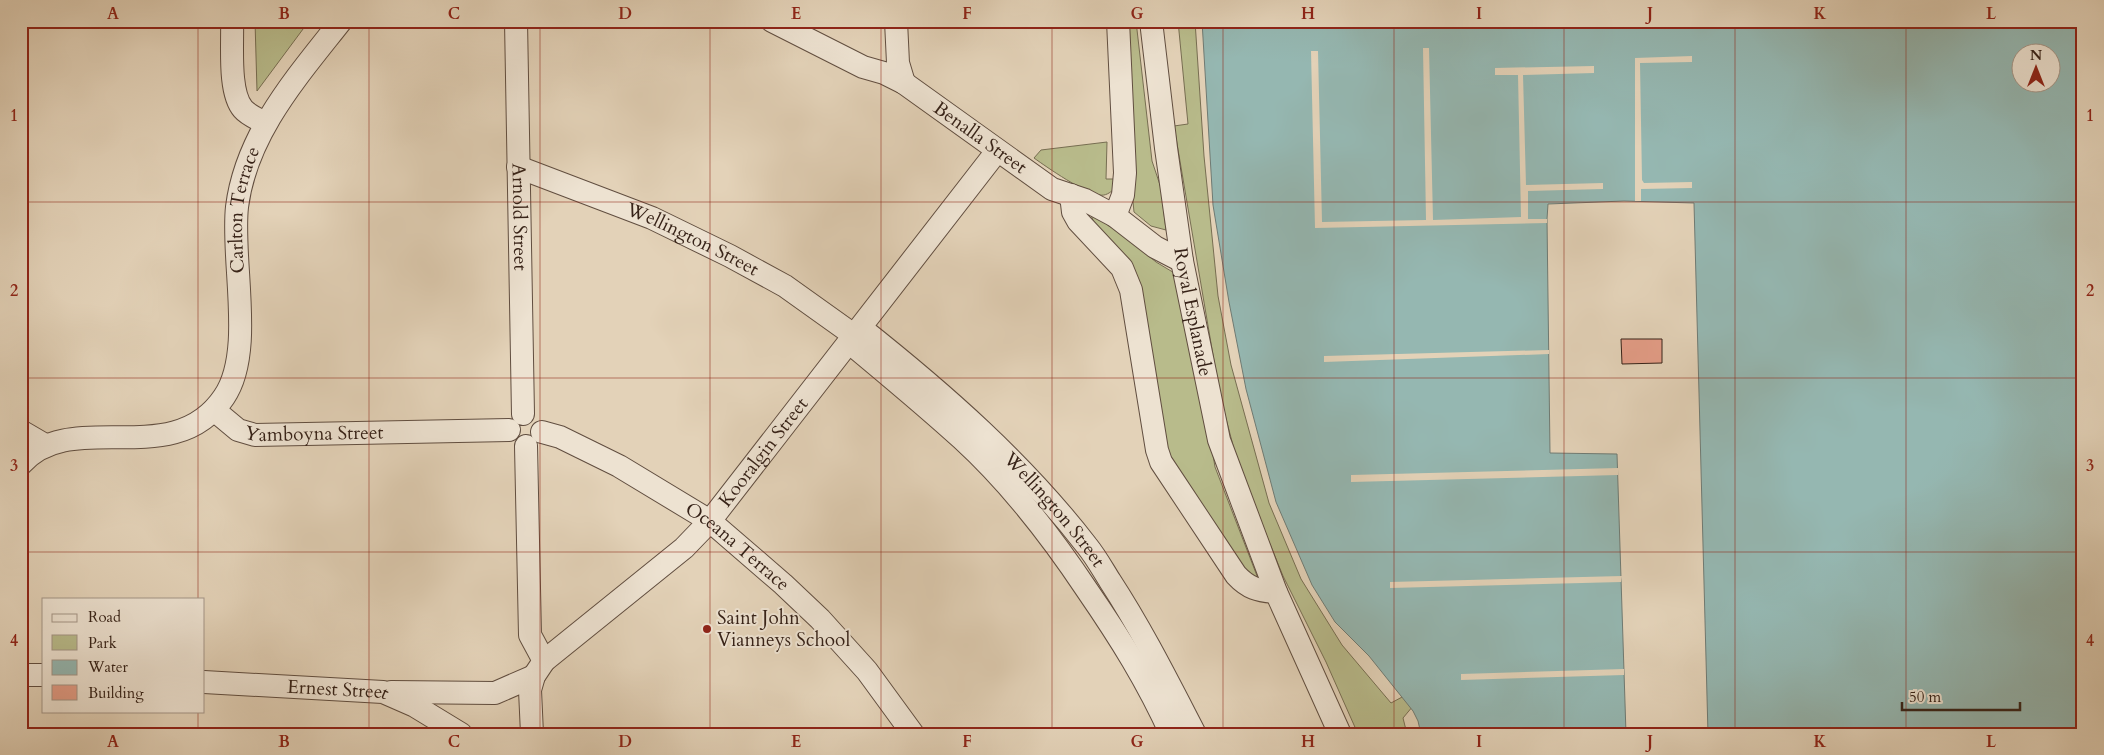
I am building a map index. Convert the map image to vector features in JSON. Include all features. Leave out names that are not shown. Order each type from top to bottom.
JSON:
[{"type":"street","name":"Carlton Terrace","points":[[214,410],[230,387],[237,362],[239,333],[237,208],[246,170],[265,123],[243,110],[236,97],[232,21]]},
{"type":"street","points":[[265,123],[341,21]]},
{"type":"street","name":"Arnold Street","points":[[516,21],[518,167],[516,422]]},
{"type":"street","name":"Benalla Street","points":[[772,21],[863,67],[904,83],[1052,189],[1085,200],[1115,216],[1154,247],[1182,261]]},
{"type":"street","points":[[896,21],[898,63],[904,83]]},
{"type":"street","points":[[1115,216],[1123,195],[1125,173],[1118,21]]},
{"type":"street","name":"Royal Esplanade","points":[[1150,21],[1182,261],[1218,440],[1276,592],[1333,731]]},
{"type":"street","name":"Kooralgin Street","points":[[382,692],[495,694],[539,668],[684,548],[710,521],[997,151]]},
{"type":"street","name":"Wellington Street","points":[[518,167],[652,218],[730,256],[785,286],[855,336],[915,371],[973,422],[1039,489],[1088,548],[1136,622],[1195,734]]},
{"type":"street","points":[[1071,195],[1074,212],[1078,221],[1122,268],[1130,290],[1157,450],[1161,462],[1236,575],[1246,586],[1260,591],[1276,592]]},
{"type":"street","name":"Wellington Street","points":[[855,336],[963,440],[1013,493],[1058,547],[1114,630],[1146,683],[1171,734]]},
{"type":"street","points":[[21,464],[45,445],[69,440],[158,437],[185,430],[214,410]]},
{"type":"street","name":"Yamboyna Street","points":[[214,410],[238,430],[255,435],[516,422]]},
{"type":"street","points":[[532,734],[530,690],[539,668],[530,636],[534,439],[541,426],[537,418],[532,415],[516,422],[510,436],[515,443],[534,439]]},
{"type":"street","points":[[21,431],[45,445]]},
{"type":"street","name":"Oceana Terrace","points":[[534,439],[552,433],[619,466],[710,521],[783,584],[820,619],[867,671],[913,734]]},
{"type":"street","points":[[21,675],[42,675]]},
{"type":"street","name":"Ernest Street","points":[[205,682],[382,692],[415,706],[461,734]]},
{"type":"green space","points":[[255,21],[309,21],[257,91]]},
{"type":"green space","points":[[1124,21],[1136,21],[1152,161],[1161,188],[1166,230],[1151,226],[1134,212],[1125,120]]},
{"type":"green space","points":[[1178,21],[1195,21],[1204,156],[1218,296],[1231,365],[1269,503],[1301,579],[1342,645],[1391,703],[1404,696],[1413,706],[1403,718],[1407,734],[1358,734],[1326,662],[1283,576],[1239,468],[1220,396],[1174,126],[1188,124]]},
{"type":"green space","points":[[1107,142],[1106,179],[1117,179],[1114,189],[1104,195],[1085,190],[1034,158],[1041,150]]},
{"type":"green space","points":[[1098,214],[1156,262],[1176,274],[1201,382],[1215,467],[1259,581],[1255,583],[1166,455],[1133,275],[1094,223],[1091,215]]},
{"type":"water","points":[[1202,21],[2083,21],[2083,734],[1708,734],[1694,203],[1624,201],[1548,204],[1547,219],[1550,453],[1617,454],[1626,734],[1421,734],[1413,711],[1369,656],[1335,622],[1312,585],[1276,502],[1246,389],[1213,205]]},
{"type":"pier","points":[[1423,48],[1429,48],[1433,220],[1521,217],[1518,75],[1495,75],[1495,68],[1594,66],[1594,73],[1523,75],[1526,185],[1603,183],[1603,189],[1528,191],[1528,219],[1547,219],[1547,223],[1315,228],[1311,51],[1318,51],[1322,222],[1426,220]]},
{"type":"pier","points":[[1692,56],[1692,62],[1640,63],[1642,180],[1644,183],[1692,182],[1692,188],[1641,189],[1641,201],[1635,201],[1635,58]]},
{"type":"pier","points":[[1549,350],[1549,354],[1324,362],[1324,356]]},
{"type":"pier","points":[[1618,468],[1618,475],[1351,482],[1351,475]]},
{"type":"pier","points":[[1622,576],[1621,582],[1390,588],[1390,582]]},
{"type":"pier","points":[[1624,669],[1624,675],[1461,680],[1461,674]]},
{"type":"building","points":[[1621,339],[1662,339],[1662,363],[1622,364]]},
{"type":"place","name":"Saint John Vianneys School","points":[[707,629]]}]
